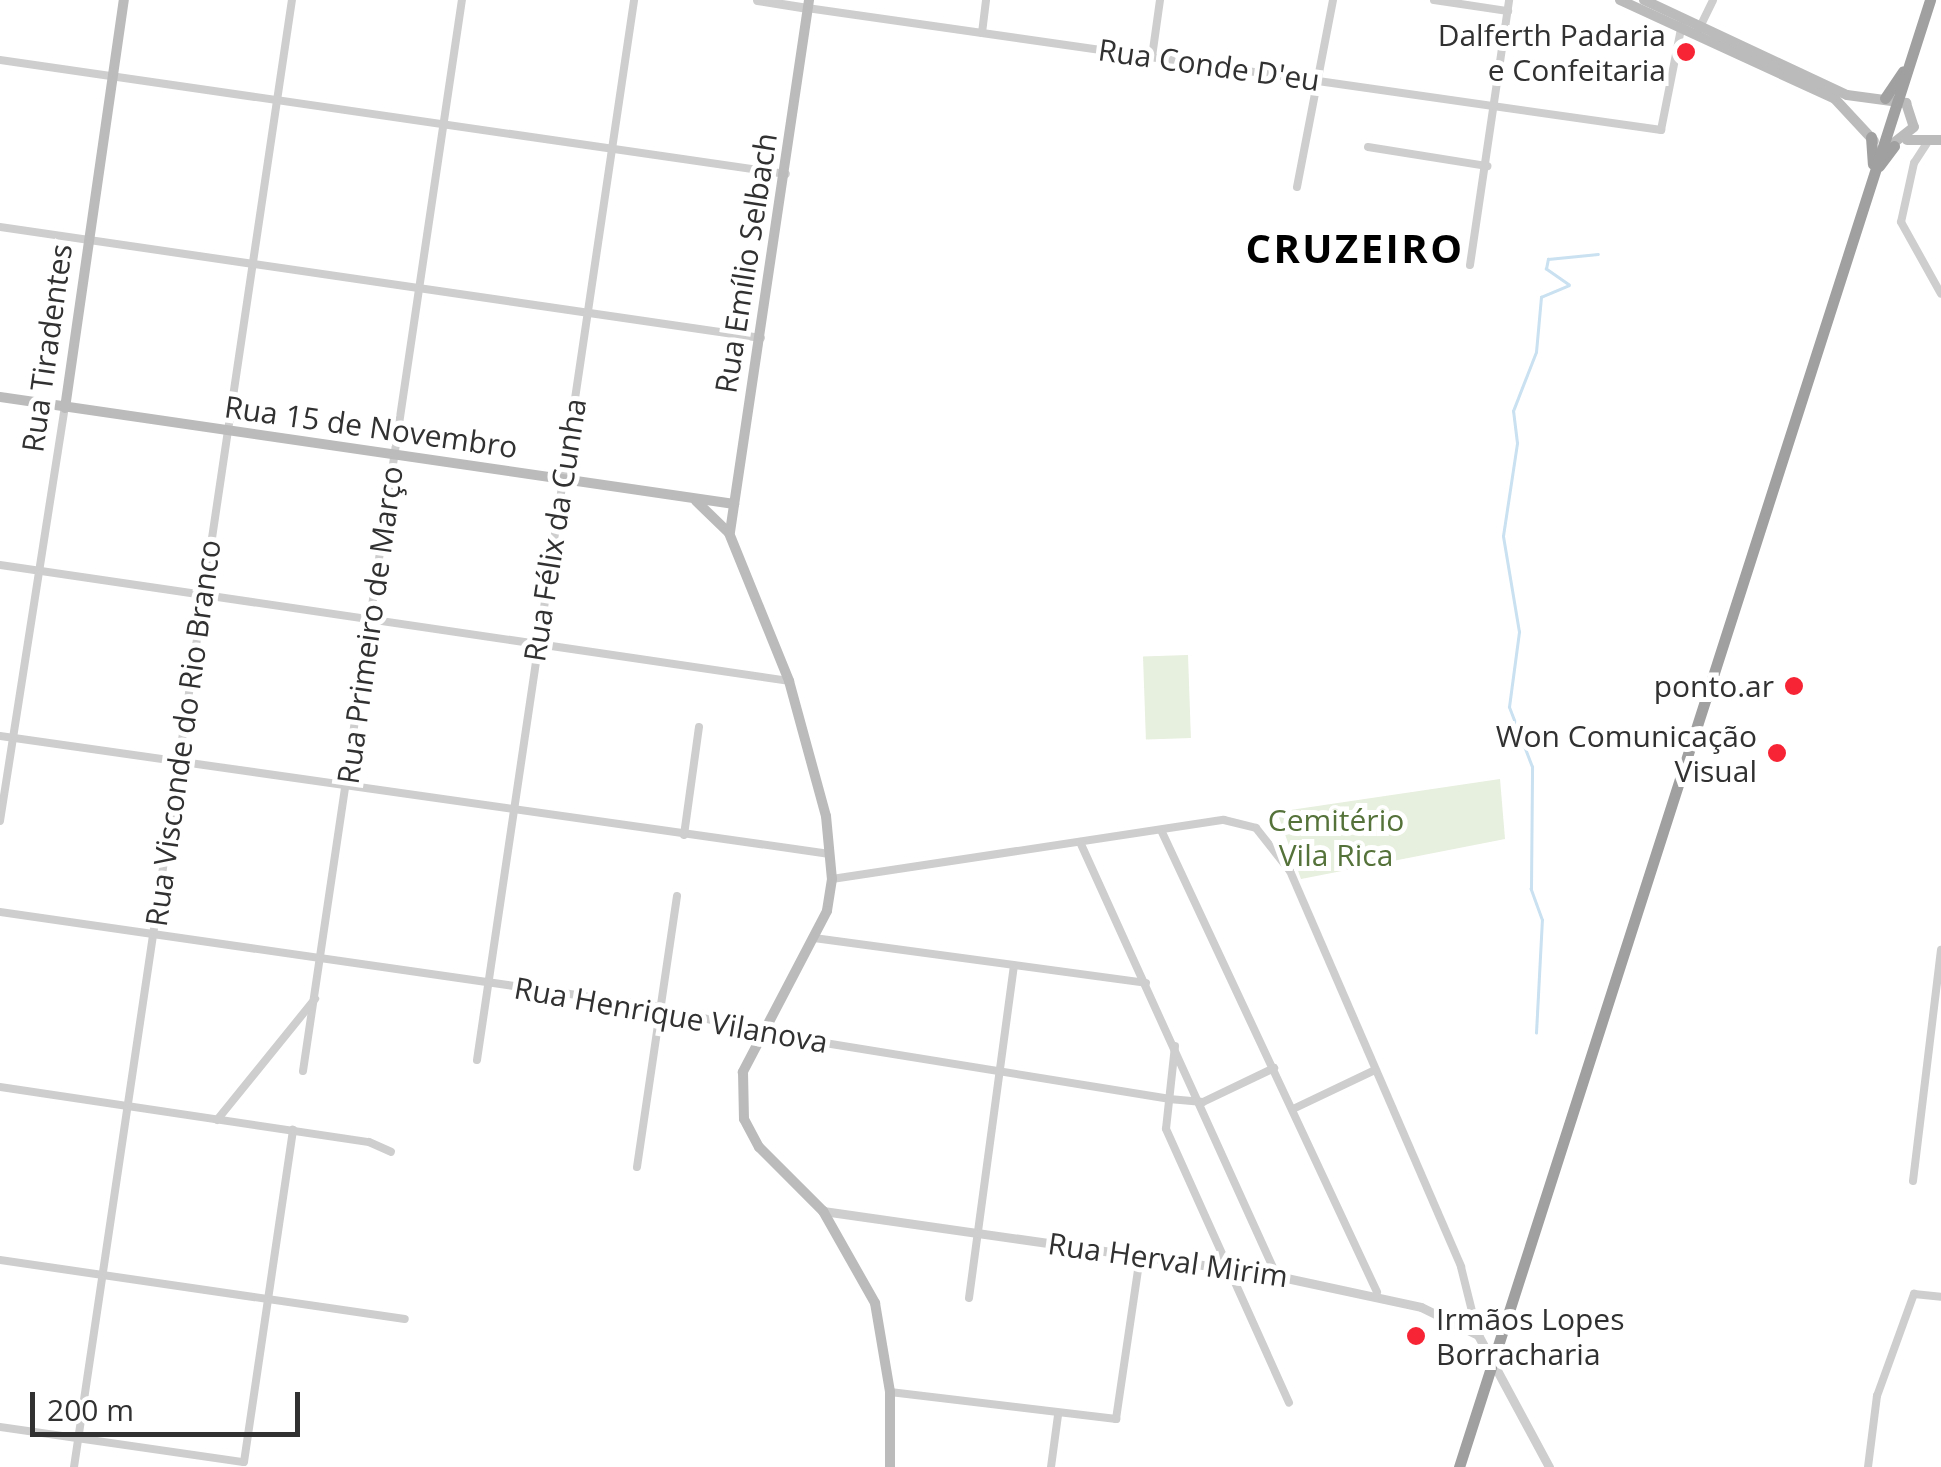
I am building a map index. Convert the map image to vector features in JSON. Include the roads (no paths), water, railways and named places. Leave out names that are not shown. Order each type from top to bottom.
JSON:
[{"type":"highway","points":[[1459,1467],[1873,173],[1894,144],[1892,100],[1911,60],[1930,0]]},
{"type":"highway","points":[[1868,132],[1873,173]]},
{"type":"main road","name":"Rua Tiradentes","points":[[65,408],[124,0]]},
{"type":"main road","points":[[1620,0],[1682,21]]},
{"type":"main road","points":[[1644,0],[1835,99],[1868,132],[1894,144],[1933,137]]},
{"type":"main road","name":"Rua Emílio Selbach","points":[[730,534],[808,4]]},
{"type":"main road","points":[[1699,31],[1847,95],[1892,100],[1933,137]]},
{"type":"main road","points":[[1868,132],[1892,100]]},
{"type":"main road","points":[[1894,144],[1914,119]]},
{"type":"main road","name":"Rua 15 de Novembro","points":[[0,397],[734,504]]},
{"type":"main road","points":[[696,500],[730,534],[789,681],[830,854],[832,879],[814,938],[743,1072],[744,1120],[823,1212],[875,1303],[890,1392],[890,1467]]},
{"type":"street","name":"Rua Visconde do Rio Branco","points":[[74,1467],[292,0]]},
{"type":"street","name":"Rua Primeiro de Março","points":[[303,1071],[324,960],[440,126],[462,0]]},
{"type":"street","name":"Rua Félix da Cunha","points":[[478,1060],[634,0]]},
{"type":"street","name":"Rua Conde D'eu","points":[[757,0],[808,4],[982,33],[1661,130],[1682,21]]},
{"type":"street","points":[[982,33],[986,0]]},
{"type":"street","points":[[1152,57],[1160,0]]},
{"type":"street","points":[[1297,187],[1333,0]]},
{"type":"street","points":[[1434,0],[1508,11]]},
{"type":"street","points":[[1470,265],[1509,0]]},
{"type":"street","points":[[1699,31],[1714,0]]},
{"type":"street","points":[[0,60],[786,174]]},
{"type":"street","points":[[1933,137],[1914,163],[1901,222],[1941,294]]},
{"type":"street","points":[[1368,146],[1487,166]]},
{"type":"street","points":[[0,227],[761,338]]},
{"type":"street","name":"Rua Tiradentes","points":[[0,821],[65,408]]},
{"type":"street","points":[[0,565],[789,681]]},
{"type":"street","points":[[684,835],[699,728]]},
{"type":"street","points":[[0,736],[512,812],[830,854]]},
{"type":"street","points":[[832,879],[1241,821],[1275,847],[1461,1267],[1478,1335],[1494,1357],[1549,1467]]},
{"type":"street","points":[[1162,830],[1377,1292]]},
{"type":"street","points":[[1080,842],[1204,1102],[1277,1276]]},
{"type":"street","points":[[637,1167],[676,896]]},
{"type":"street","name":"Rua Henrique Vilanova","points":[[0,912],[660,1007],[763,1033],[999,1073],[1204,1102]]},
{"type":"street","points":[[814,938],[1146,983]]},
{"type":"street","points":[[1913,1182],[1941,950]]},
{"type":"street","points":[[968,1298],[1014,966]]},
{"type":"street","points":[[217,1120],[317,997]]},
{"type":"street","points":[[1175,1046],[1166,1129],[1289,1404]]},
{"type":"street","points":[[1927,1047],[1941,1048]]},
{"type":"street","points":[[1204,1102],[1274,1068]]},
{"type":"street","points":[[1293,1109],[1375,1070]]},
{"type":"street","points":[[0,1087],[293,1130],[392,1152]]},
{"type":"street","points":[[0,1427],[244,1462],[293,1130]]},
{"type":"street","name":"Rua Herval Mirim","points":[[823,1212],[1377,1292],[1478,1335]]},
{"type":"street","points":[[890,1392],[1116,1419],[1140,1256]]},
{"type":"street","points":[[0,1260],[405,1319]]},
{"type":"street","points":[[1868,1467],[1878,1396],[1914,1294],[1941,1298]]},
{"type":"street","points":[[1051,1467],[1058,1415]]},
{"type":"waterway","points":[[1536,1033],[1542,920],[1531,889],[1532,767],[1509,707],[1519,632],[1503,536],[1517,443],[1513,411],[1536,352],[1541,297],[1569,285],[1546,269],[1548,259],[1598,254]]},
{"type":"place","name":"Dalferth Padaria e Confeitaria","points":[[1686,52]]},
{"type":"place","name":"ponto.ar","points":[[1794,686]]},
{"type":"place","name":"Won Comunicação Visual","points":[[1777,753]]},
{"type":"place","name":"Irmãos Lopes Borracharia","points":[[1416,1336]]},
{"type":"district","name":"CRUZEIRO","points":[[1355,248]]},
{"type":"park label","name":"Cemitério Vila Rica","points":[[1336,837]]}]
